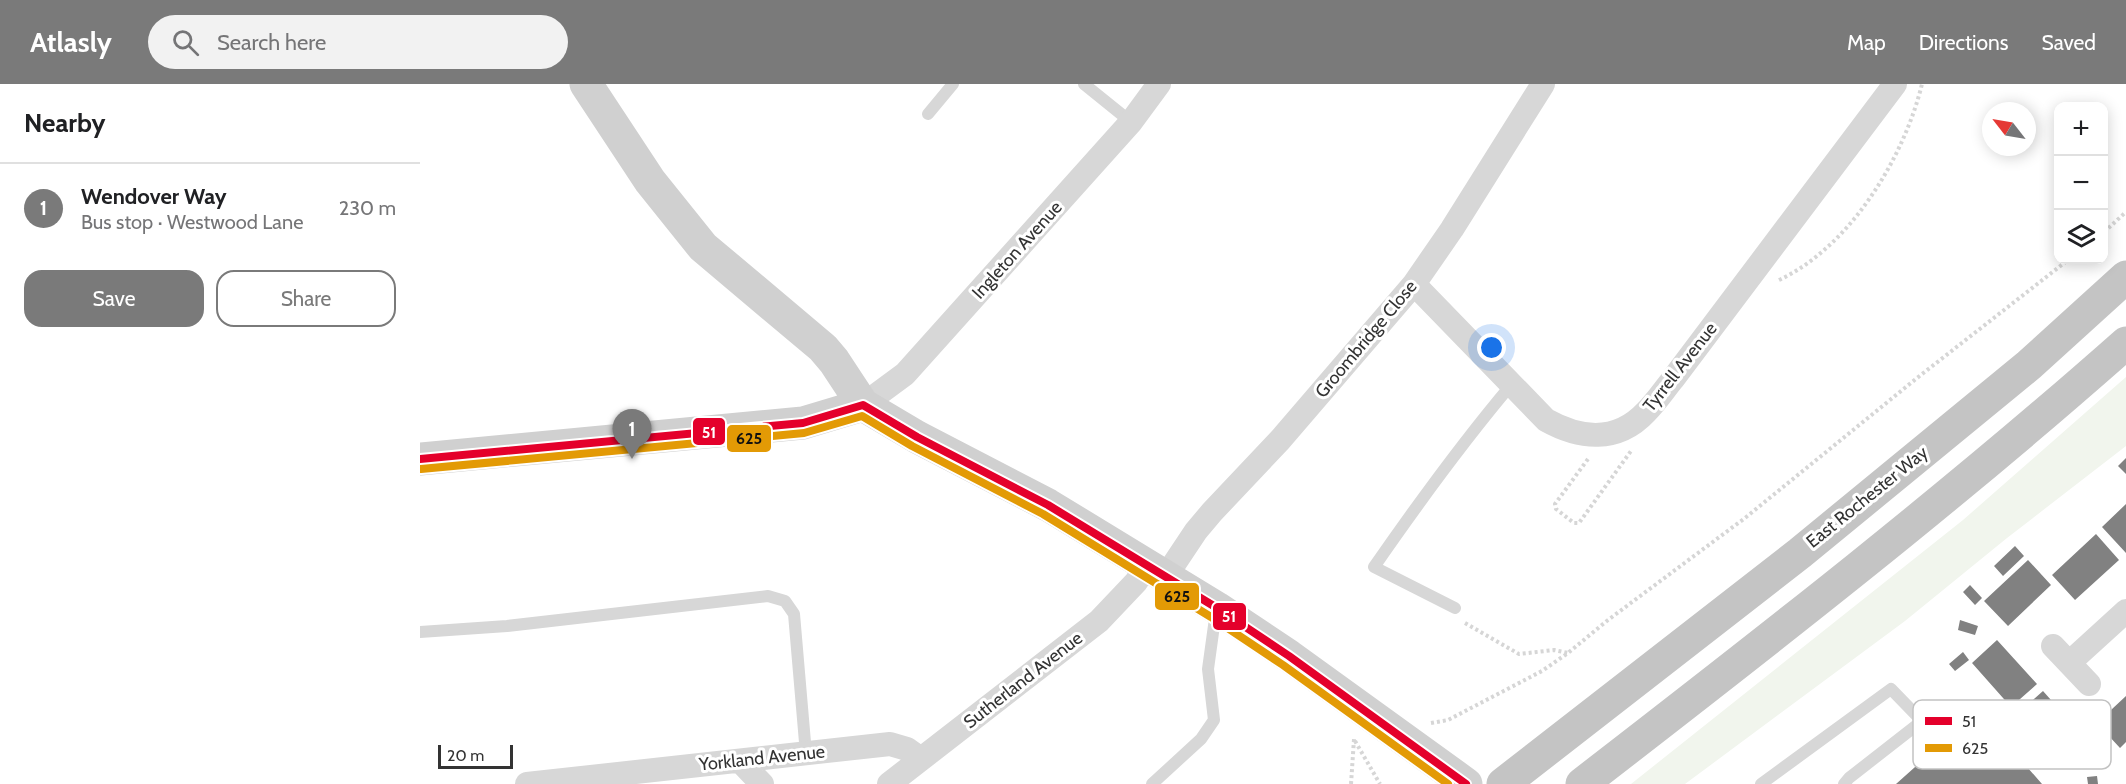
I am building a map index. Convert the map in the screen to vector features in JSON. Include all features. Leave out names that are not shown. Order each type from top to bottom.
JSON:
[{"type":"highway","name":"East Rochester Way","points":[[1503,784],[1800,553],[2020,372],[2126,278]]},
{"type":"highway","points":[[1582,784],[1904,533],[2026,432],[2126,343]]},
{"type":"street","points":[[586,84],[650,181],[703,248],[823,348],[863,405],[917,437],[1048,505],[1217,608],[1289,656],[1466,784]]},
{"type":"street","name":"Ingleton Avenue","points":[[863,405],[905,374],[1131,122],[1160,84]]},
{"type":"street","name":"Groombridge Close","points":[[1156,571],[1280,440],[1414,284],[1452,229],[1543,84]]},
{"type":"street","name":"Tyrrell Avenue","points":[[1414,284],[1546,420],[1563,429],[1590,436],[1620,431],[1645,414],[1895,84]]},
{"type":"street","points":[[420,459],[803,423],[863,405]]},
{"type":"street","name":"Sutherland Avenue","points":[[889,784],[1099,621],[1136,582],[1156,571]]},
{"type":"street","points":[[2089,684],[2061,655],[2126,611]]},
{"type":"street","name":"Yorkland Avenue","points":[[528,784],[890,744],[907,749],[921,759]]},
{"type":"street","points":[[740,761],[762,784]]},
{"type":"lane","points":[[927,114],[953,84]]},
{"type":"lane","points":[[1084,84],[1131,122]]},
{"type":"lane","points":[[1451,606],[1374,567],[1480,421],[1511,385]]},
{"type":"lane","points":[[420,632],[507,626],[768,596],[784,601],[794,614],[806,754]]},
{"type":"lane","points":[[1152,784],[1201,739],[1214,720],[1208,669],[1217,608]]},
{"type":"lane","points":[[1761,784],[1891,688],[1913,711]]},
{"type":"lane","points":[[1844,784],[1913,728]]},
{"type":"path","points":[[1738,292],[1764,288],[1797,272],[1833,242],[1867,204],[1889,166],[1916,109],[1922,84]]},
{"type":"path","points":[[2108,228],[2126,212]]},
{"type":"path","points":[[1439,722],[1448,720],[1542,671],[1568,653],[1608,620],[1745,518],[1917,378],[2063,264]]},
{"type":"path","points":[[1590,436],[1591,455],[1555,504],[1556,509],[1574,523],[1579,523],[1632,452],[1625,427]]},
{"type":"path","points":[[1451,606],[1461,621],[1519,654],[1554,650],[1568,653]]},
{"type":"path","points":[[1352,784],[1354,738],[1380,784]]},
{"type":"shaded area","points":[[2126,377],[2126,446],[1905,621],[1685,784],[1631,784],[1963,520]]},
{"type":"building","points":[[2126,458],[2126,474],[2118,466]]},
{"type":"building","points":[[2126,504],[2126,553],[2102,527]]},
{"type":"building","points":[[2096,534],[2119,560],[2075,600],[2052,575]]},
{"type":"building","points":[[2015,546],[2024,556],[2003,576],[1994,566]]},
{"type":"building","points":[[2028,560],[2051,585],[2008,626],[1984,601]]},
{"type":"building","points":[[1970,585],[1982,598],[1975,605],[1963,592]]},
{"type":"building","points":[[1960,620],[1978,626],[1975,635],[1958,630]]},
{"type":"building","points":[[1997,640],[2037,684],[2019,700],[2005,700],[1972,663]]},
{"type":"building","points":[[1963,652],[1969,660],[1955,671],[1949,664]]},
{"type":"building","points":[[2043,691],[2051,700],[2033,700]]},
{"type":"building","points":[[2126,696],[2126,742],[2120,748],[2111,738],[2111,710]]},
{"type":"building","points":[[1913,769],[2029,769],[2042,784],[1896,784]]},
{"type":"building","points":[[2097,776],[2098,784],[2088,784],[2087,777]]},
{"type":"transit line","name":"51","points":[[420,459],[803,423],[863,405],[917,437],[1048,505],[1217,608],[1289,656],[1466,784]]},
{"type":"transit line","name":"625","points":[[421,469],[804,433],[862,416],[912,446],[1043,514],[1211,617],[1283,665],[1448,784]]},
{"type":"place","name":"Wendover Way","points":[[632,459]]}]
